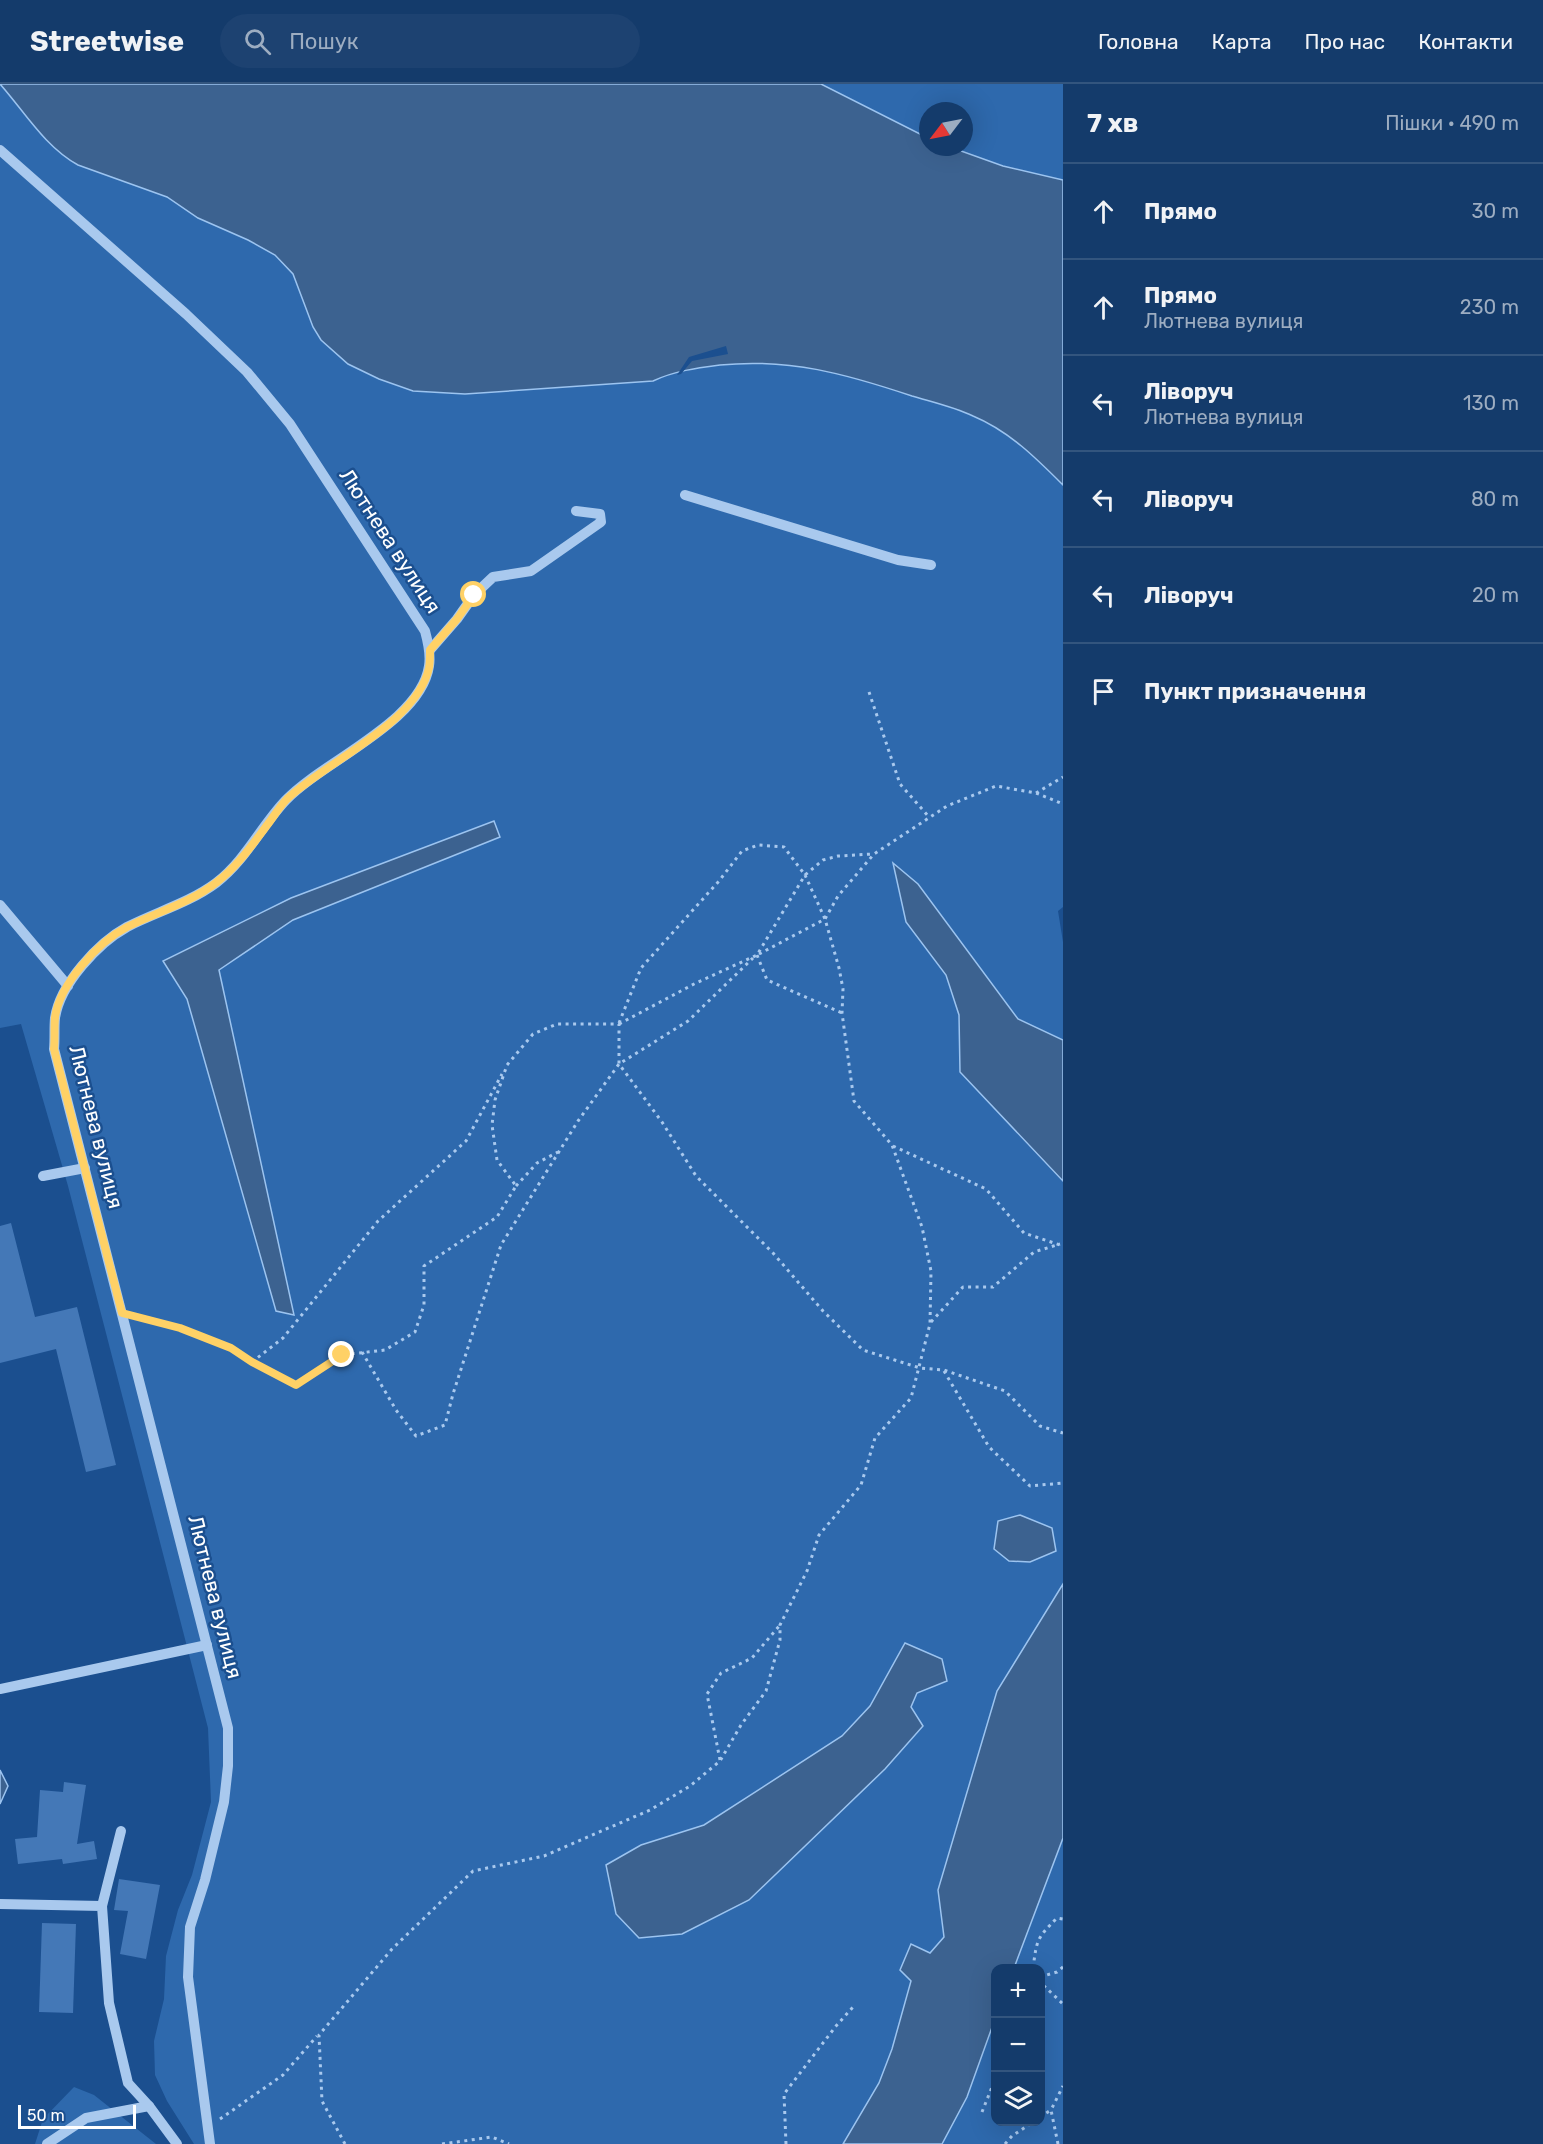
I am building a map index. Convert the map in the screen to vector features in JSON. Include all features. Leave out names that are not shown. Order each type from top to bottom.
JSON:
[{"type":"street","name":"Лютнева вулиця","points":[[0,150],[186,314],[247,372],[296,434],[425,631],[430,650],[429,668],[421,687],[410,704],[390,724],[332,763],[285,800],[234,867],[216,883],[197,895],[125,928],[82,965],[68,986],[56,1016],[54,1049],[228,1728],[228,1766],[224,1802],[205,1880],[190,1927],[188,1977],[210,2144]]},
{"type":"street","points":[[685,495],[898,560],[931,566]]},
{"type":"street","points":[[430,650],[474,595],[493,577],[531,572],[601,522],[600,514],[576,511]]},
{"type":"street","points":[[0,905],[68,986]]},
{"type":"street","points":[[43,1176],[85,1168]]},
{"type":"street","points":[[0,1689],[207,1645]]},
{"type":"street","points":[[121,1831],[102,1906],[109,2003],[128,2083],[149,2106],[177,2144]]},
{"type":"street","points":[[0,1904],[102,1906]]},
{"type":"street","points":[[47,2144],[86,2118],[149,2106]]},
{"type":"path","points":[[869,692],[900,784],[929,817]]},
{"type":"path","points":[[1036,793],[1063,777]]},
{"type":"path","points":[[252,1362],[283,1338],[378,1221],[466,1141],[507,1065],[533,1034],[557,1023],[619,1024],[694,984],[825,920],[838,896],[874,854],[946,806],[996,786],[1036,793],[1063,804]]},
{"type":"path","points":[[720,1761],[707,1694],[721,1673],[752,1658],[780,1625],[807,1571],[819,1535],[861,1485],[875,1438],[911,1398],[920,1368],[930,1324],[931,1271],[922,1227],[892,1145],[854,1101],[842,1012],[843,989],[825,920],[805,874],[783,847],[758,845],[742,851],[719,881],[641,968],[619,1024],[619,1064],[662,1122],[696,1176],[773,1253],[823,1311],[863,1350],[920,1368],[944,1370],[1005,1391],[1040,1426],[1063,1433]]},
{"type":"path","points":[[362,1352],[396,1410],[417,1436],[445,1425],[501,1245],[559,1152],[619,1064],[688,1021],[757,955],[805,874],[823,860],[838,856],[874,854]]},
{"type":"path","points":[[757,955],[767,980],[842,1012]]},
{"type":"path","points":[[507,1065],[495,1100],[492,1125],[496,1160],[516,1186]]},
{"type":"path","points":[[892,1145],[987,1189],[1024,1233],[1061,1245]]},
{"type":"path","points":[[122,1313],[180,1328],[231,1348],[296,1385],[342,1355],[385,1350],[415,1332],[424,1305],[424,1266],[497,1217],[516,1186],[537,1163],[559,1152]]},
{"type":"path","points":[[930,1324],[963,1287],[993,1287],[1034,1252],[1061,1245]]},
{"type":"path","points":[[944,1370],[989,1448],[1030,1486],[1063,1483]]},
{"type":"path","points":[[207,2128],[284,2075],[392,1949],[473,1871],[544,1856],[650,1810],[690,1786],[720,1761],[741,1725],[766,1691],[780,1640],[780,1625]]},
{"type":"path","points":[[1034,1964],[1034,1951],[1040,1934],[1057,1918],[1063,1919]]},
{"type":"path","points":[[1045,1976],[1063,1967]]},
{"type":"path","points":[[1045,1986],[1063,2004]]},
{"type":"path","points":[[786,2144],[784,2094],[853,2007]]},
{"type":"path","points":[[319,2035],[322,2101],[345,2144]]},
{"type":"path","points":[[1045,2114],[1051,2110],[1063,2086]]},
{"type":"path","points":[[982,2112],[991,2090]]},
{"type":"path","points":[[1051,2110],[1058,2144]]},
{"type":"path","points":[[1005,2144],[1011,2136],[1026,2126]]},
{"type":"path","points":[[442,2144],[492,2138],[509,2144]]},
{"type":"shaded area","points":[[0,84],[54,148],[78,165],[167,197],[198,218],[248,240],[275,255],[293,274],[301,294],[348,364],[379,379],[413,391],[465,394],[653,381],[677,372],[720,365],[746,363],[794,366],[864,381],[951,407],[973,416],[1010,437],[1063,485],[1063,907],[1058,911],[1063,942],[1063,1040],[1018,1019],[918,884],[893,864],[906,922],[946,975],[959,1015],[960,1072],[1063,1181],[1063,1584],[997,1691],[938,1890],[944,1937],[930,1954],[911,1945],[900,1970],[911,1981],[892,2049],[879,2083],[843,2144],[194,2144],[167,2101],[155,2075],[154,2041],[164,1999],[166,1956],[178,1910],[192,1875],[211,1802],[208,1728],[68,1186],[21,1024],[0,1028]],"holes":[[[494,822],[500,837],[293,920],[219,970],[294,1315],[276,1311],[187,999],[164,960],[291,898]],[[905,1644],[947,1680],[917,1693],[911,1707],[922,1726],[639,1938],[641,1845],[704,1825],[842,1736],[870,1706]]]},
{"type":"shaded area","points":[[0,84],[821,84],[919,133],[919,156],[973,155],[1003,166],[1063,180],[1063,485],[1010,437],[973,416],[951,407],[864,381],[794,366],[746,363],[720,365],[677,372],[653,381],[465,394],[413,391],[379,379],[348,364],[321,340],[313,327],[293,274],[275,255],[248,240],[198,218],[167,197],[78,165],[55,149]]},
{"type":"shaded area","points":[[821,84],[1063,84],[1063,180],[1003,166],[973,155],[973,102],[919,102],[919,133]]},
{"type":"shaded area","points":[[494,821],[500,837],[293,920],[219,970],[294,1315],[276,1311],[187,999],[163,961],[291,898]]},
{"type":"shaded area","points":[[893,863],[918,884],[1018,1019],[1063,1040],[1063,1181],[960,1072],[959,1015],[946,975],[906,922]]},
{"type":"shaded area","points":[[1020,1515],[1052,1528],[1056,1551],[1030,1562],[1009,1561],[994,1549],[998,1521]]},
{"type":"shaded area","points":[[1063,1584],[1063,1838],[1016,1964],[991,1964],[991,2030],[967,2097],[942,2144],[843,2144],[879,2083],[892,2049],[911,1981],[900,1970],[911,1944],[930,1953],[944,1937],[938,1890],[997,1691]]},
{"type":"shaded area","points":[[905,1643],[942,1659],[947,1681],[917,1693],[911,1707],[923,1726],[885,1769],[749,1900],[682,1934],[639,1938],[616,1914],[606,1865],[641,1845],[704,1825],[842,1736],[870,1706]]},
{"type":"shaded area","points":[[0,1770],[8,1786],[0,1804]]},
{"type":"shaded area","points":[[1063,1838],[1063,2144],[942,2144],[967,2097],[991,2030],[991,2126],[1045,2126],[1045,1964],[1016,1964]]},
{"type":"shaded area","points":[[74,2087],[94,2095],[156,2144],[35,2144],[43,2119]]},
{"type":"pier","points":[[726,346],[728,354],[692,361],[681,374],[677,375],[689,357]]},
{"type":"building","points":[[11,1223],[35,1317],[77,1307],[116,1465],[86,1472],[56,1349],[0,1363],[0,1226]]},
{"type":"building","points":[[64,1782],[86,1785],[77,1844],[94,1841],[97,1859],[63,1864],[62,1859],[18,1864],[15,1839],[37,1837],[40,1790],[63,1792]]},
{"type":"building","points":[[119,1879],[160,1885],[146,1959],[120,1954],[128,1911],[114,1910]]},
{"type":"building","points":[[42,1923],[76,1924],[73,2013],[39,2012]]},
{"type":"route","points":[[342,1355],[296,1385],[231,1348],[180,1328],[122,1313],[54,1049],[56,1016],[68,986],[82,965],[101,947],[125,928],[197,895],[216,883],[234,867],[254,843],[285,800],[332,763],[390,724],[410,704],[429,668],[430,650],[474,595]]}]
